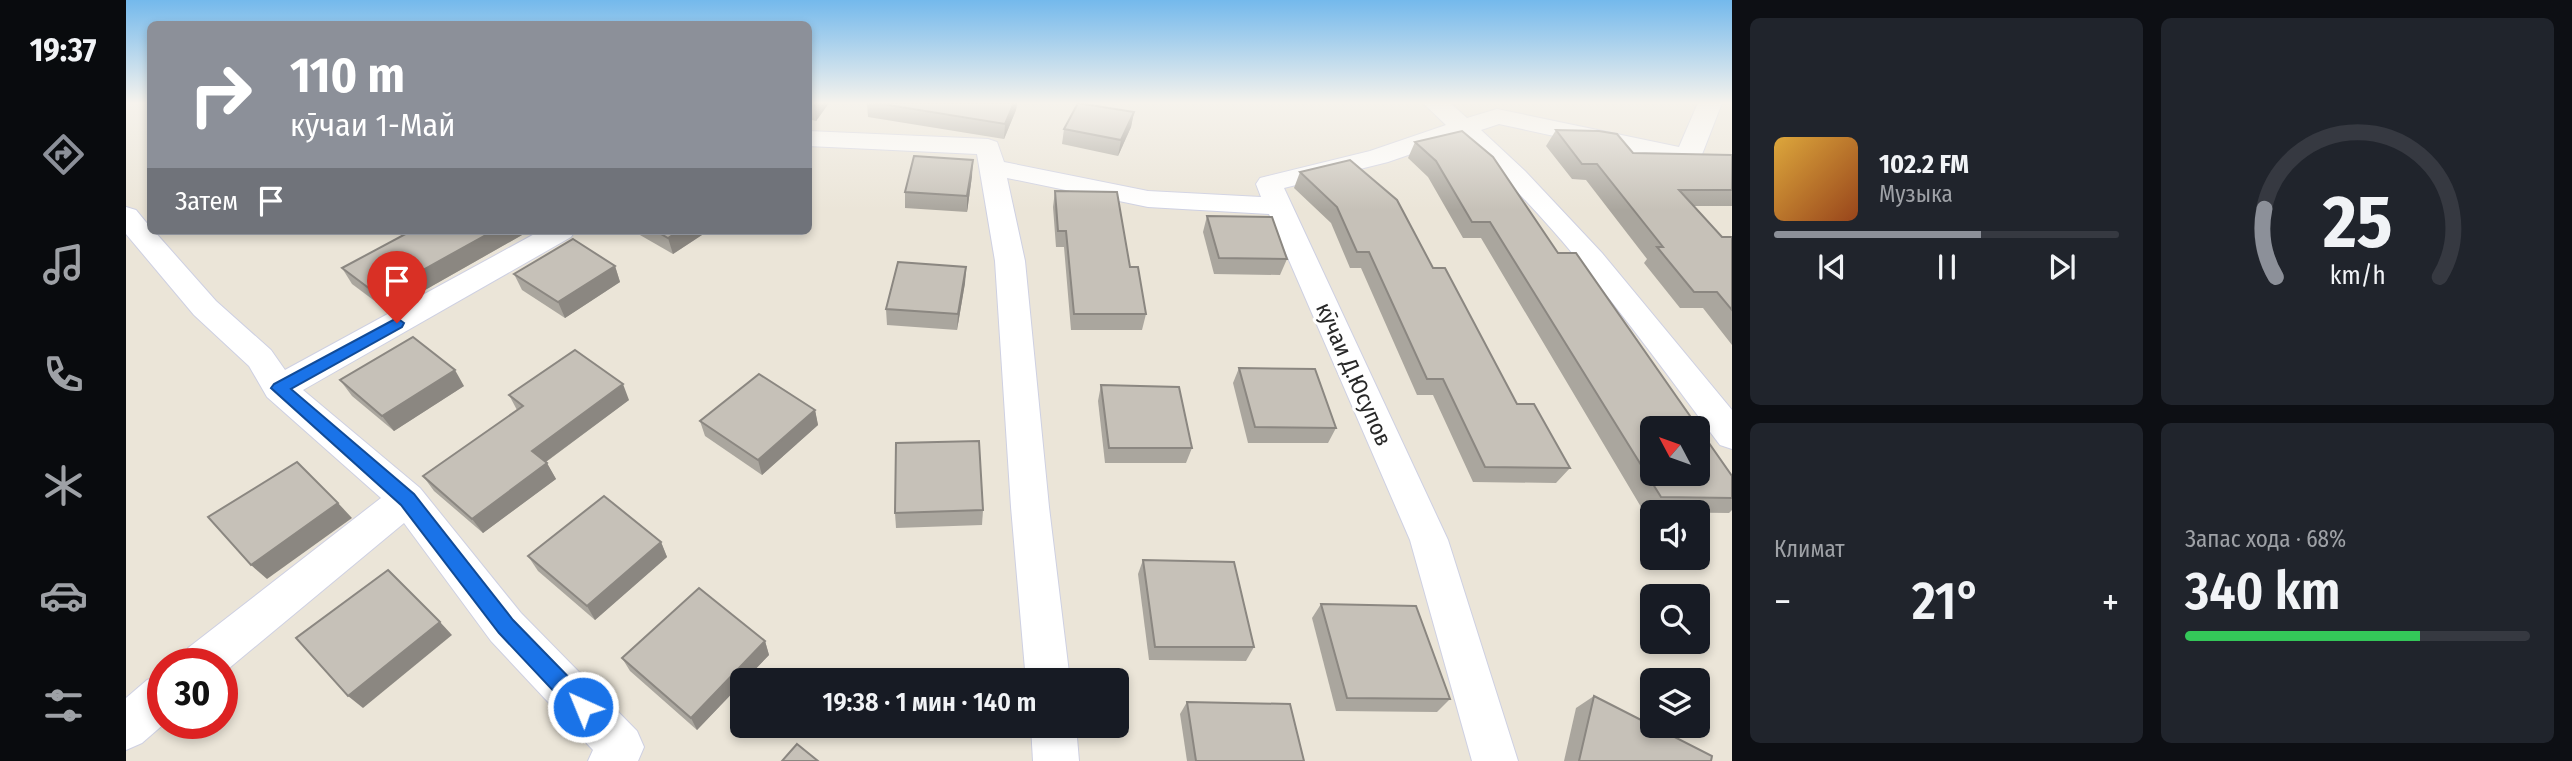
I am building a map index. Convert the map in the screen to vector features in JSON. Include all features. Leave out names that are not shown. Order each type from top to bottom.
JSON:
[{"type":"street","points":[[813,139],[990,157],[1148,199],[1279,206]]},
{"type":"street","name":"кӯчаи Д.Юсупов","points":[[1431,139],[1379,157],[1269,184],[1429,540],[1495,761]]},
{"type":"street","points":[[1475,139],[1565,230],[1732,435]]},
{"type":"street","points":[[1602,139],[1688,157],[1696,139]]},
{"type":"street","points":[[990,157],[1010,261],[1047,668]]},
{"type":"street","points":[[126,216],[205,308],[260,358],[279,388],[407,499],[506,627],[621,747],[611,761]]},
{"type":"street","points":[[279,388],[554,235]]},
{"type":"street","points":[[222,648],[407,499]]},
{"type":"street","points":[[126,727],[147,709]]},
{"type":"street","points":[[1054,738],[1056,761]]},
{"type":"building","points":[[1430,139],[1471,139],[1493,157],[1558,253],[1576,253],[1690,416],[1640,416],[1640,463],[1490,222],[1472,222],[1436,161],[1415,142]]},
{"type":"building","points":[[1563,139],[1621,139],[1633,153],[1732,155],[1732,190],[1679,190],[1722,237],[1732,237],[1732,310],[1717,292],[1694,292],[1657,247],[1663,247],[1597,164],[1582,164]]},
{"type":"building","points":[[914,156],[973,160],[967,196],[905,192]]},
{"type":"building","points":[[1350,160],[1397,200],[1433,268],[1445,268],[1517,404],[1534,404],[1570,468],[1485,467],[1443,379],[1427,379],[1369,252],[1357,252],[1337,207],[1300,172]]},
{"type":"building","points":[[1055,191],[1117,192],[1130,267],[1138,267],[1146,314],[1074,314],[1066,231],[1058,231]]},
{"type":"building","points":[[1207,216],[1272,217],[1287,259],[1219,258]]},
{"type":"building","points":[[404,235],[486,235],[378,295],[342,268]]},
{"type":"building","points":[[573,239],[615,266],[558,302],[514,274]]},
{"type":"building","points":[[898,262],[966,267],[958,314],[886,309]]},
{"type":"building","points":[[413,337],[455,370],[382,416],[340,380]]},
{"type":"building","points":[[575,350],[623,384],[532,451],[547,463],[472,519],[423,476],[523,406],[509,395]]},
{"type":"building","points":[[1239,368],[1315,369],[1336,428],[1255,427]]},
{"type":"building","points":[[759,374],[815,410],[758,460],[700,421]]},
{"type":"building","points":[[1101,385],[1179,387],[1192,448],[1109,448]]},
{"type":"building","points":[[979,441],[983,510],[895,513],[896,443]]},
{"type":"building","points":[[1710,445],[1732,476],[1732,498],[1661,497],[1654,486],[1710,486]]},
{"type":"building","points":[[297,462],[338,503],[251,565],[208,517]]},
{"type":"building","points":[[604,496],[661,542],[587,606],[528,556]]},
{"type":"building","points":[[1143,560],[1234,562],[1254,647],[1155,647]]},
{"type":"building","points":[[388,570],[440,622],[348,696],[296,638]]},
{"type":"building","points":[[699,588],[765,641],[739,668],[730,668],[730,677],[691,718],[622,658]]},
{"type":"building","points":[[1321,604],[1416,606],[1450,699],[1347,698]]},
{"type":"building","points":[[1594,696],[1640,719],[1640,738],[1677,738],[1712,756],[1711,761],[1579,761]]},
{"type":"building","points":[[1187,702],[1290,704],[1304,761],[1196,761]]},
{"type":"building","points":[[797,744],[818,761],[782,761]]},
{"type":"route","points":[[397,323],[279,388],[407,499],[506,627],[583,707]]}]
